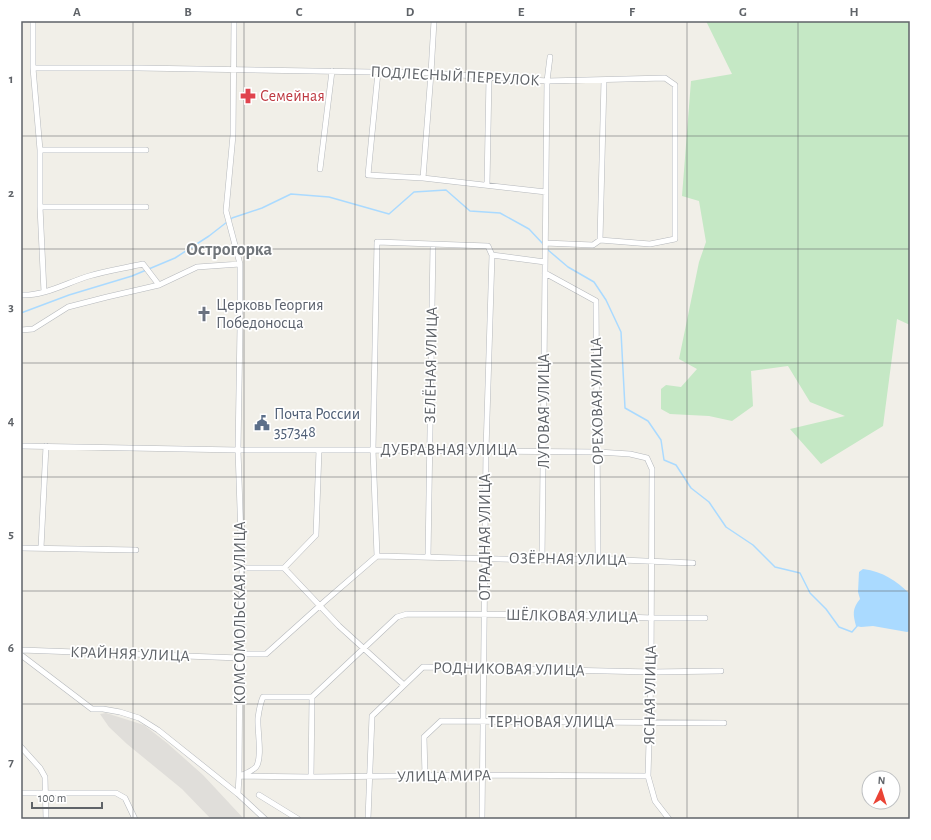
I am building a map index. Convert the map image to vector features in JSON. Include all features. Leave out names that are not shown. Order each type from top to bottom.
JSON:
[{"type":"street","points":[[33,21],[33,68],[40,150],[40,207],[44,292]]},
{"type":"street","points":[[234,21],[234,70]]},
{"type":"street","points":[[423,178],[432,73],[434,21]]},
{"type":"street","points":[[550,57],[547,81],[545,243],[594,245],[600,240],[604,80]]},
{"type":"street","name":"ПОДЛЕСНЫЙ ПЕРЕУЛОК","points":[[33,68],[432,73],[547,81],[665,78],[675,85],[675,239],[650,244],[600,240]]},
{"type":"street","name":"КОМСОМОЛЬСКАЯ УЛИЦА","points":[[234,70],[232,135],[226,211],[240,264],[238,450],[242,568],[238,794]]},
{"type":"street","points":[[320,170],[332,71]]},
{"type":"street","points":[[378,72],[368,175],[423,178],[546,192]]},
{"type":"street","points":[[487,185],[489,77]]},
{"type":"street","points":[[40,150],[146,150]]},
{"type":"street","points":[[40,207],[146,207]]},
{"type":"street","points":[[240,656],[266,654],[377,556],[373,450],[377,242],[488,246],[492,255],[545,262]]},
{"type":"street","name":"ЛУГОВАЯ УЛИЦА","points":[[542,560],[545,243]]},
{"type":"street","name":"ЗЕЛЁНАЯ УЛИЦА","points":[[428,557],[433,245]]},
{"type":"street","name":"ОТРАДНАЯ УЛИЦА","points":[[482,819],[486,450],[492,255]]},
{"type":"street","points":[[21,295],[30,296],[89,276],[143,264],[159,285]]},
{"type":"street","points":[[21,330],[33,329],[68,307],[159,285],[197,267],[240,264]]},
{"type":"street","name":"ОРЕХОВАЯ УЛИЦА","points":[[545,273],[596,301],[598,559]]},
{"type":"street","name":"ДУБРАВНАЯ УЛИЦА","points":[[21,446],[238,450],[486,450],[598,452],[642,456],[647,458],[652,468]]},
{"type":"street","points":[[41,548],[46,446]]},
{"type":"street","points":[[284,568],[316,535],[319,450]]},
{"type":"street","name":"ЯСНАЯ УЛИЦА","points":[[652,468],[652,618],[648,776],[655,801],[669,819]]},
{"type":"street","points":[[21,548],[136,550]]},
{"type":"street","name":"ОЗЁРНАЯ УЛИЦА","points":[[377,556],[542,560],[598,559],[693,563]]},
{"type":"street","points":[[242,568],[284,568],[339,626],[404,685]]},
{"type":"street","name":"ШЁЛКОВАЯ УЛИЦА","points":[[312,698],[397,617],[407,614],[572,615],[705,618]]},
{"type":"street","name":"КРАЙНЯЯ УЛИЦА","points":[[21,650],[240,656]]},
{"type":"street","points":[[21,655],[92,709],[103,708],[139,718],[158,730],[238,794],[265,819]]},
{"type":"street","name":"РОДНИКОВАЯ УЛИЦА","points":[[368,819],[372,716],[423,667],[651,672],[721,671]]},
{"type":"street","points":[[239,776],[250,771],[256,766],[259,759],[258,719],[260,704],[263,697],[312,698],[311,777]]},
{"type":"street","name":"ТЕРНОВАЯ УЛИЦА","points":[[425,776],[424,737],[441,721],[724,723]]},
{"type":"street","points":[[21,747],[40,768],[45,776],[46,819]]},
{"type":"street","name":"УЛИЦА МИРА","points":[[239,776],[648,776]]},
{"type":"street","points":[[21,793],[116,793],[125,798],[135,819]]},
{"type":"street","points":[[259,795],[298,819]]},
{"type":"shaded area","points":[[106,713],[144,725],[203,775],[244,819],[211,819],[182,789],[127,744],[109,727],[100,714]]},
{"type":"green space","points":[[706,21],[910,21],[910,325],[897,319],[883,426],[821,464],[790,429],[845,416],[810,402],[788,366],[751,371],[753,406],[732,421],[709,416],[670,414],[661,409],[661,389],[666,385],[681,387],[697,369],[679,359],[699,262],[706,242],[699,201],[682,196],[691,81],[732,74]]},
{"type":"water","points":[[863,569],[877,572],[889,577],[910,594],[910,631],[907,632],[873,626],[856,626],[854,612],[860,599],[858,592],[859,572]]},
{"type":"waterway","points":[[230,220],[262,208],[291,194],[329,197],[389,214],[414,192],[446,190],[470,211],[500,213],[529,229],[544,245]]},
{"type":"waterway","points":[[21,313],[69,295],[132,276],[175,258],[209,236],[227,222]]},
{"type":"waterway","points":[[548,250],[568,267],[594,282],[606,300],[621,332],[625,408],[648,421],[661,440],[664,460],[676,465],[691,488],[709,502],[726,527],[753,545],[775,567],[800,573],[810,593],[826,609],[839,627],[852,632],[858,625]]},
{"type":"place","name":"Семейная","points":[[248,96]]},
{"type":"place","name":"Церковь Георгия Победоносца","points":[[204,314]]},
{"type":"place","name":"Почта России 357348","points":[[262,423]]},
{"type":"district","name":"Острогорка","points":[[229,250]]}]
